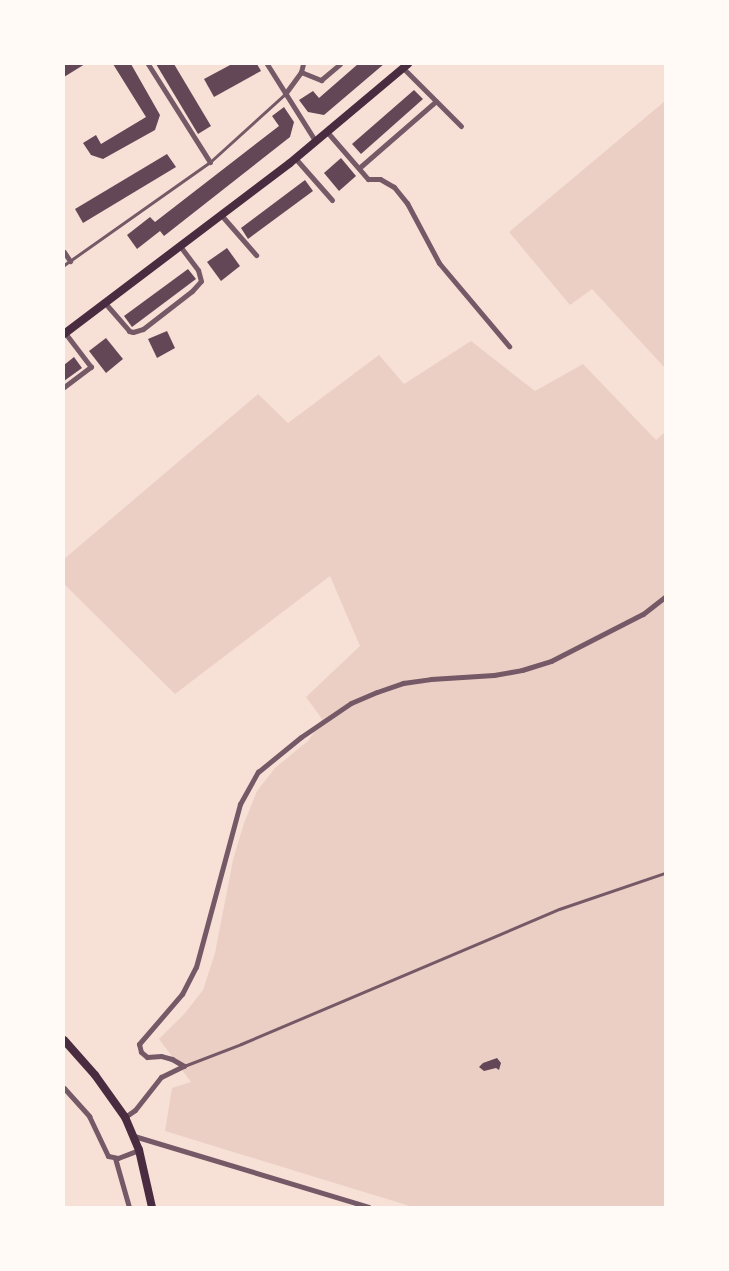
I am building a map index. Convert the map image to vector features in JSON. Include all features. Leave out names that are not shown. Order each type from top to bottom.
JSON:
[{"type":"main road","points":[[64,333],[222,216],[328,133],[405,66]]},
{"type":"main road","points":[[64,1040],[95,1075],[125,1117],[139,1150],[152,1207]]},
{"type":"street","points":[[148,64],[210,162]]},
{"type":"street","points":[[267,64],[316,142]]},
{"type":"street","points":[[285,94],[301,72],[303,64]]},
{"type":"street","points":[[301,72],[321,80],[340,64]]},
{"type":"street","points":[[405,66],[436,101],[462,126]]},
{"type":"street","points":[[359,168],[436,101]]},
{"type":"street","points":[[328,133],[368,179],[380,179],[394,187],[407,203],[439,263],[508,346]]},
{"type":"street","points":[[295,158],[332,200]]},
{"type":"street","points":[[222,216],[256,255]]},
{"type":"street","points":[[104,303],[129,331],[138,331],[150,323],[192,291],[201,281],[198,270],[180,246]]},
{"type":"street","points":[[64,252],[70,261]]},
{"type":"street","points":[[64,333],[91,366],[64,387]]},
{"type":"street","points":[[184,1066],[172,1059],[161,1056],[147,1058],[141,1052],[139,1044],[182,994],[196,967],[240,804],[247,788],[265,765],[301,737],[351,703],[377,692],[404,683],[431,679],[494,675],[522,670],[550,661],[634,619],[665,597]]},
{"type":"street","points":[[125,1117],[135,1110],[161,1077],[184,1066]]},
{"type":"street","points":[[64,1088],[89,1116],[108,1156],[115,1158],[139,1150]]},
{"type":"street","points":[[134,1136],[369,1207]]},
{"type":"street","points":[[115,1158],[129,1207]]},
{"type":"lane","points":[[64,265],[210,162],[285,94]]},
{"type":"lane","points":[[184,1066],[241,1044],[550,913],[665,873]]},
{"type":"shaded area","points":[[665,101],[665,368],[592,289],[570,305],[509,232]]},
{"type":"shaded area","points":[[471,341],[535,391],[583,364],[656,440],[665,432],[665,1207],[413,1207],[165,1131],[172,1088],[191,1082],[159,1039],[185,1013],[203,990],[215,953],[233,860],[244,823],[257,791],[275,768],[309,740],[322,719],[306,697],[360,646],[330,576],[175,694],[64,584],[64,559],[258,394],[288,423],[379,355],[404,384]]},
{"type":"building","points":[[64,64],[85,64],[64,77]]},
{"type":"building","points":[[113,64],[131,64],[160,115],[155,130],[103,159],[91,155],[83,143],[96,135],[101,144],[146,117]]},
{"type":"building","points":[[156,64],[174,64],[211,126],[198,134]]},
{"type":"building","points":[[232,64],[257,64],[261,71],[214,97],[204,79]]},
{"type":"building","points":[[358,64],[384,64],[324,115],[308,112],[299,100],[313,91],[319,98]]},
{"type":"building","points":[[414,90],[423,99],[361,154],[352,144]]},
{"type":"building","points":[[284,107],[294,122],[290,137],[164,236],[160,231],[137,249],[127,235],[150,217],[155,222],[279,126],[272,116]]},
{"type":"building","points":[[167,154],[176,167],[83,223],[75,209]]},
{"type":"building","points":[[341,158],[356,176],[339,191],[324,173]]},
{"type":"building","points":[[305,180],[313,191],[248,239],[241,228]]},
{"type":"building","points":[[227,248],[240,266],[221,281],[207,262]]},
{"type":"building","points":[[188,269],[196,279],[132,327],[124,316]]},
{"type":"building","points":[[167,331],[175,348],[157,358],[148,339]]},
{"type":"building","points":[[106,338],[123,359],[106,373],[89,351]]},
{"type":"building","points":[[74,357],[82,368],[64,381],[64,365]]},
{"type":"building","points":[[497,1058],[501,1063],[499,1070],[496,1068],[484,1071],[479,1067],[483,1063]]}]
